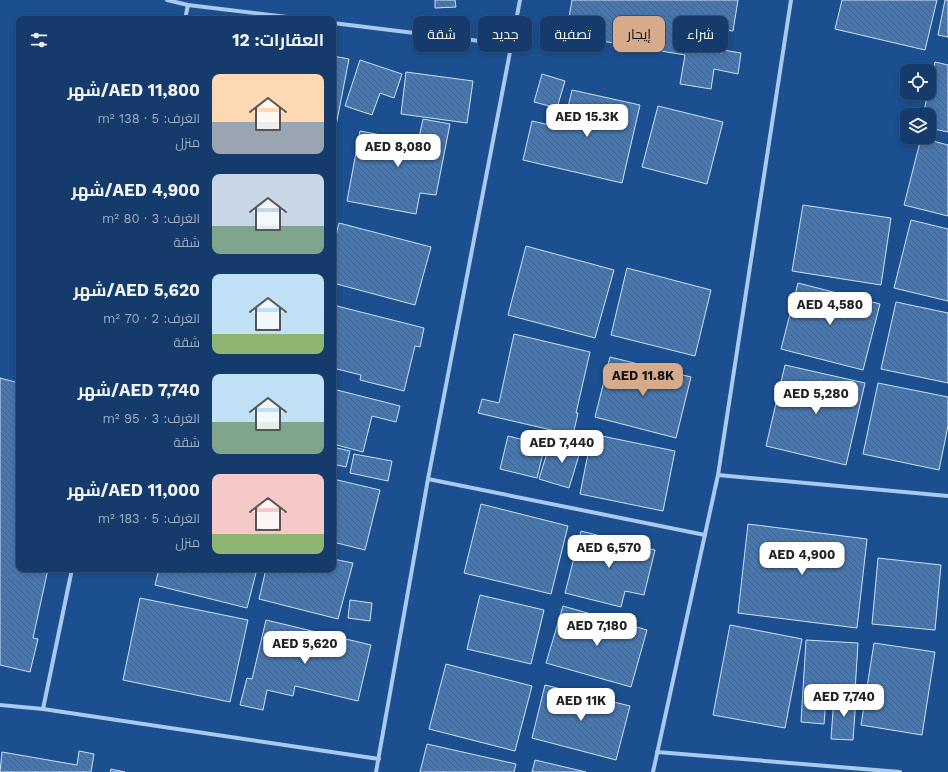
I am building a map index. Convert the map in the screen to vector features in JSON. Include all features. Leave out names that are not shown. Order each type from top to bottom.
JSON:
[{"type":"street","points":[[167,0],[188,5],[279,16]]},
{"type":"street","points":[[517,16],[520,0]]},
{"type":"street","points":[[652,772],[718,474],[791,0]]},
{"type":"street","points":[[186,16],[188,5]]},
{"type":"street","points":[[336,23],[478,41]]},
{"type":"street","points":[[376,772],[428,479],[511,52]]},
{"type":"street","points":[[718,474],[948,496]]},
{"type":"street","points":[[428,479],[705,535]]},
{"type":"street","points":[[43,709],[71,572]]},
{"type":"street","points":[[0,705],[43,709],[378,759]]},
{"type":"street","points":[[657,752],[900,772]]},
{"type":"building","points":[[435,0],[455,0],[456,7],[435,8]]},
{"type":"building","points":[[572,0],[738,0],[733,31],[728,30],[728,16],[673,16],[673,52],[722,53],[728,51],[741,53],[738,74],[714,69],[711,89],[680,84],[685,55],[665,52],[665,16],[613,16],[613,43],[605,42],[605,16],[569,16]]},
{"type":"building","points":[[842,0],[937,0],[925,50],[835,29]]},
{"type":"building","points":[[945,0],[948,0],[948,37],[938,35]]},
{"type":"building","points":[[336,57],[349,59],[336,126]]},
{"type":"building","points":[[360,60],[402,74],[394,98],[380,93],[372,115],[345,106]]},
{"type":"building","points":[[935,62],[948,65],[948,132],[936,129],[936,108],[925,108],[926,100],[936,100],[936,64],[935,64]]},
{"type":"building","points":[[406,72],[473,81],[467,123],[401,114]]},
{"type":"building","points":[[542,74],[565,81],[557,108],[534,102]]},
{"type":"building","points":[[572,90],[640,105],[622,183],[523,160],[532,121],[563,128]]},
{"type":"building","points":[[658,106],[723,122],[707,184],[642,167]]},
{"type":"building","points":[[423,119],[450,124],[436,195],[420,193],[416,214],[347,201],[360,131],[418,142]]},
{"type":"building","points":[[936,142],[948,145],[948,216],[904,205],[919,144],[936,144]]},
{"type":"building","points":[[803,205],[891,218],[881,285],[792,271]]},
{"type":"building","points":[[911,220],[948,229],[948,301],[894,288]]},
{"type":"building","points":[[339,223],[431,247],[415,305],[336,284],[336,236]]},
{"type":"building","points":[[526,246],[614,270],[595,338],[508,315]]},
{"type":"building","points":[[627,268],[711,290],[695,356],[611,335]]},
{"type":"building","points":[[798,283],[880,304],[863,370],[781,349]]},
{"type":"building","points":[[896,302],[948,313],[948,383],[881,369]]},
{"type":"building","points":[[336,306],[424,328],[420,347],[415,346],[404,391],[360,380],[361,375],[336,369]]},
{"type":"building","points":[[514,334],[590,352],[576,413],[578,413],[573,435],[478,413],[482,399],[499,403]]},
{"type":"building","points":[[610,357],[691,377],[676,438],[595,417]]},
{"type":"building","points":[[785,365],[865,383],[846,465],[766,446]]},
{"type":"building","points":[[0,378],[16,382],[16,572],[47,572],[33,638],[38,639],[30,672],[0,665]]},
{"type":"building","points":[[878,383],[948,397],[948,426],[939,470],[863,454]]},
{"type":"building","points":[[336,390],[400,406],[396,422],[372,416],[363,452],[336,445]]},
{"type":"building","points":[[592,434],[675,451],[663,511],[580,494]]},
{"type":"building","points":[[508,436],[545,445],[537,478],[500,469]]},
{"type":"building","points":[[567,437],[583,442],[569,488],[539,479],[547,453],[561,457]]},
{"type":"building","points":[[336,448],[350,451],[346,467],[336,465]]},
{"type":"building","points":[[354,454],[392,461],[388,481],[350,473]]},
{"type":"building","points":[[336,480],[380,490],[365,550],[336,543]]},
{"type":"building","points":[[481,504],[568,526],[551,594],[464,573]]},
{"type":"building","points":[[748,524],[867,539],[857,628],[738,613]]},
{"type":"building","points":[[581,531],[655,550],[644,595],[625,591],[621,607],[565,593]]},
{"type":"building","points":[[878,558],[941,565],[935,630],[872,624]]},
{"type":"building","points":[[336,560],[353,563],[338,619],[259,599],[265,572],[336,572]]},
{"type":"building","points":[[158,572],[256,572],[247,608],[155,585]]},
{"type":"building","points":[[480,595],[544,610],[531,664],[467,649]]},
{"type":"building","points":[[140,598],[248,620],[230,702],[123,680]]},
{"type":"building","points":[[350,600],[372,603],[370,621],[348,618]]},
{"type":"building","points":[[563,606],[647,630],[631,687],[546,663]]},
{"type":"building","points":[[266,620],[371,645],[358,701],[295,686],[293,696],[267,690],[263,710],[240,705],[247,678],[252,679]]},
{"type":"building","points":[[730,625],[802,639],[785,728],[713,715]]},
{"type":"building","points":[[806,640],[858,643],[855,691],[827,689],[824,724],[801,722]]},
{"type":"building","points":[[874,643],[935,652],[922,735],[861,725]]},
{"type":"building","points":[[446,664],[532,686],[515,751],[429,729]]},
{"type":"building","points":[[545,685],[630,706],[616,760],[532,738]]},
{"type":"building","points":[[834,697],[856,698],[853,740],[831,739]]},
{"type":"building","points":[[427,744],[516,764],[514,772],[420,772]]},
{"type":"building","points":[[79,751],[94,754],[91,772],[0,772],[2,752],[77,765]]},
{"type":"building","points":[[535,760],[586,772],[532,772]]},
{"type":"building","points":[[111,769],[125,772],[110,772]]}]
